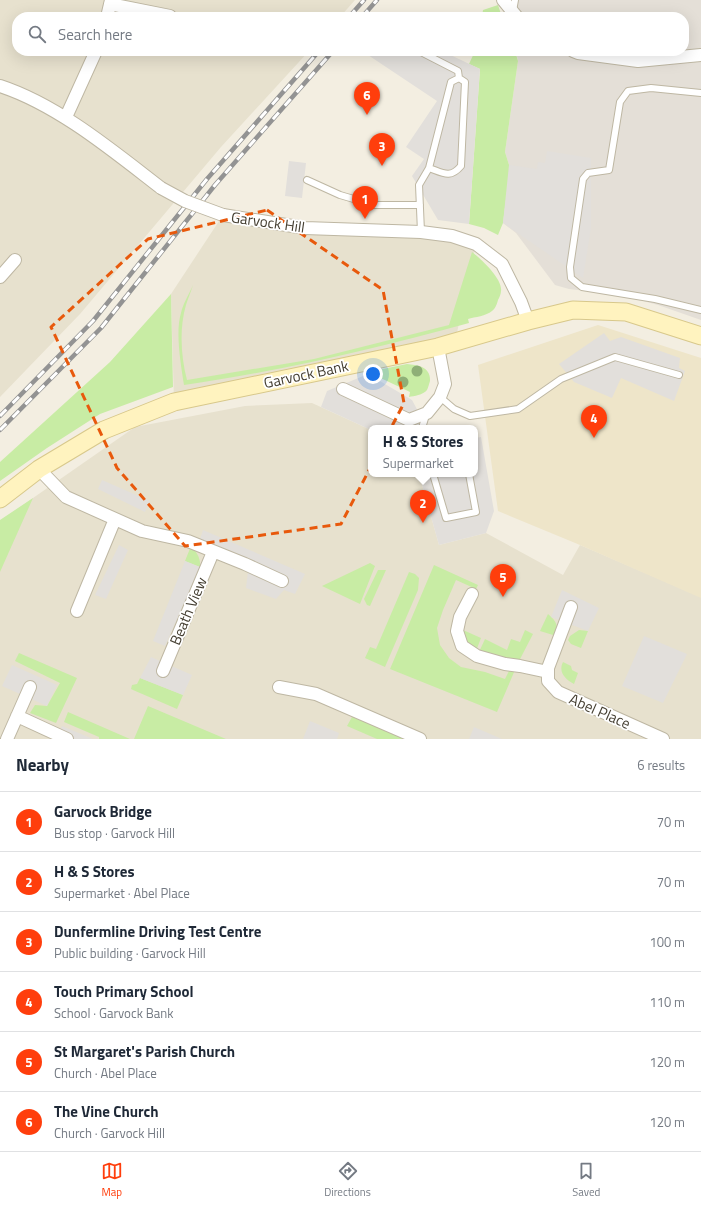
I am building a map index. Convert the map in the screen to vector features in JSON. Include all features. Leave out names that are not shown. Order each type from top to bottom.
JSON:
[{"type":"street","points":[[503,0],[513,12]]},
{"type":"street","points":[[108,12],[110,2],[153,12]]},
{"type":"street","points":[[66,117],[94,56]]},
{"type":"street","points":[[600,56],[638,61],[701,56]]},
{"type":"street","name":"Garvock Hill","points":[[0,86],[66,117],[161,188],[185,201],[222,216],[305,228],[421,232],[452,236],[476,244],[502,264],[521,302],[528,321]]},
{"type":"street","points":[[0,277],[15,260]]},
{"type":"street","name":"Garvock Bank","points":[[0,499],[39,469],[104,430],[174,402],[438,347],[528,321],[573,310],[626,312],[701,336]]},
{"type":"street","points":[[343,389],[409,420],[427,413],[440,397],[445,384],[438,347]]},
{"type":"street","points":[[39,469],[66,497],[142,531],[188,541],[282,581]]},
{"type":"street","points":[[77,611],[115,519]]},
{"type":"street","name":"Beath View","points":[[163,671],[213,552]]},
{"type":"street","points":[[472,594],[460,617],[456,631],[462,646],[477,656],[505,664],[548,672],[548,668],[571,607]]},
{"type":"street","name":"Abel Place","points":[[548,672],[548,681],[558,692],[664,739]]},
{"type":"street","points":[[8,739],[30,687]]},
{"type":"street","points":[[279,687],[316,694],[420,739]]},
{"type":"street","points":[[17,716],[67,739]]},
{"type":"lane","points":[[515,0],[515,12]]},
{"type":"lane","points":[[429,56],[458,70],[459,78],[465,82],[462,166],[456,172],[448,175],[429,168]]},
{"type":"lane","points":[[421,232],[419,185],[429,168],[452,82],[459,78]]},
{"type":"lane","points":[[701,93],[651,88],[628,91],[620,102],[609,170],[588,174],[583,179],[570,267],[571,278],[582,287],[655,299],[701,310]]},
{"type":"lane","points":[[308,180],[340,195],[374,206],[420,205]]},
{"type":"lane","points":[[440,397],[454,409],[470,416],[518,409],[561,379],[615,357],[679,375]]},
{"type":"lane","points":[[423,425],[427,413]]},
{"type":"lane","points":[[434,477],[446,518],[476,512],[470,477]]},
{"type":"highlighted area","points":[[267,210],[383,290],[404,403],[341,524],[185,546],[117,468],[51,327],[148,239]]},
{"type":"shaded area","points":[[0,0],[355,0],[344,12],[12,12],[12,56],[304,56],[221,147],[80,314],[0,397]]},
{"type":"shaded area","points":[[503,0],[701,0],[701,320],[658,305],[621,295],[569,289],[555,285],[516,233],[503,223],[510,168],[505,152],[518,61],[517,56],[689,56],[689,12],[506,12]]},
{"type":"shaded area","points":[[370,56],[453,56],[480,69],[469,224],[438,220],[412,176],[424,159],[406,147],[437,101]]},
{"type":"shaded area","points":[[547,151],[591,158],[591,228],[583,278],[503,223],[509,165],[537,169],[538,162],[545,163]]},
{"type":"shaded area","points":[[289,161],[306,163],[302,198],[285,196]]},
{"type":"shaded area","points":[[223,215],[421,232],[476,244],[455,342],[174,402],[171,294]]},
{"type":"shaded area","points":[[598,325],[701,358],[701,598],[498,511],[478,365]]},
{"type":"shaded area","points":[[604,333],[610,341],[621,337],[680,358],[679,368],[685,371],[674,401],[621,378],[612,398],[574,382],[559,364]]},
{"type":"shaded area","points":[[368,374],[412,400],[425,425],[368,425],[368,429],[321,407],[327,391]]},
{"type":"shaded area","points":[[312,403],[368,429],[368,477],[420,477],[439,545],[486,533],[563,575],[580,545],[701,597],[701,739],[0,739],[0,521],[135,427],[245,406]]},
{"type":"shaded area","points":[[481,437],[494,511],[486,533],[439,545],[420,477],[478,477],[478,438]]},
{"type":"shaded area","points":[[102,480],[150,501],[145,512],[98,489]]},
{"type":"shaded area","points":[[203,530],[305,574],[295,594],[284,590],[276,599],[246,588],[248,571],[198,545]]},
{"type":"shaded area","points":[[119,545],[128,550],[106,599],[95,595]]},
{"type":"shaded area","points":[[185,561],[200,567],[165,646],[153,641]]},
{"type":"shaded area","points":[[562,590],[599,608],[588,631],[551,617]]},
{"type":"shaded area","points":[[644,636],[687,654],[663,703],[622,686]]},
{"type":"shaded area","points":[[151,657],[192,675],[183,695],[140,678]]},
{"type":"shaded area","points":[[12,665],[57,685],[47,706],[2,686]]},
{"type":"shaded area","points":[[310,721],[339,733],[337,739],[303,739]]},
{"type":"shaded area","points":[[62,726],[93,739],[57,739]]},
{"type":"shaded area","points":[[474,727],[502,739],[469,739]]},
{"type":"green space","points":[[498,5],[500,12],[483,12],[483,10]]},
{"type":"green space","points":[[473,56],[516,56],[518,61],[505,152],[510,168],[503,223],[498,235],[484,228],[469,224],[480,69],[469,64]]},
{"type":"green space","points":[[472,252],[486,264],[495,275],[501,286],[501,291],[495,308],[490,313],[468,319],[469,323],[398,342],[292,366],[184,385],[179,349],[179,321],[183,306],[193,285],[182,324],[182,352],[187,380],[314,359],[449,325]]},
{"type":"green space","points":[[171,294],[173,387],[100,414],[47,448],[0,481],[0,462],[110,362]]},
{"type":"green space","points":[[407,364],[423,368],[430,376],[427,390],[423,393],[409,397],[410,392],[368,372]]},
{"type":"green space","points":[[33,498],[0,572],[0,520]]},
{"type":"green space","points":[[191,546],[198,556],[200,567],[185,561]]},
{"type":"green space","points":[[370,563],[375,566],[360,604],[322,586]]},
{"type":"green space","points":[[434,565],[478,585],[476,589],[456,580],[443,610],[437,628],[440,645],[449,658],[461,667],[485,672],[505,679],[509,671],[515,670],[497,712],[390,669]]},
{"type":"green space","points":[[378,570],[386,570],[370,606],[367,605],[364,599]]},
{"type":"green space","points":[[409,572],[415,574],[419,578],[418,590],[385,667],[365,658],[370,647],[376,649]]},
{"type":"green space","points":[[548,614],[557,625],[556,634],[553,635],[540,631]]},
{"type":"green space","points":[[463,630],[481,638],[476,651],[467,647]]},
{"type":"green space","points":[[525,630],[533,634],[518,663],[511,659],[479,652],[485,639],[507,650],[511,639],[520,642]]},
{"type":"green space","points":[[579,630],[588,631],[581,648],[571,644],[568,640],[570,636]]},
{"type":"green space","points":[[19,653],[77,678],[56,723],[30,713],[35,705],[47,706],[60,683],[15,661]]},
{"type":"green space","points":[[563,662],[571,666],[572,670],[578,673],[574,684],[563,675],[561,669]]},
{"type":"green space","points":[[140,678],[183,695],[177,709],[131,689],[132,685],[137,684]]},
{"type":"green space","points":[[148,706],[226,739],[134,739]]},
{"type":"green space","points":[[68,712],[130,739],[99,739],[99,737],[64,722]]},
{"type":"green space","points":[[352,717],[407,739],[377,739],[347,726]]},
{"type":"railway","points":[[353,12],[364,0]]},
{"type":"railway","points":[[366,12],[377,0]]},
{"type":"railway","points":[[0,416],[93,321],[207,179],[315,56]]},
{"type":"railway","points":[[0,430],[101,328],[215,185],[329,56]]},
{"type":"place","name":"The Vine Church","points":[[367,115]]},
{"type":"place","name":"Dunfermline Driving Test Centre","points":[[382,166]]},
{"type":"place","name":"Garvock Bridge","points":[[365,219]]},
{"type":"place","name":"Touch Primary School","points":[[594,438]]},
{"type":"place","name":"H & S Stores","points":[[423,523]]},
{"type":"place","name":"St Margaret's Parish Church","points":[[503,597]]}]
